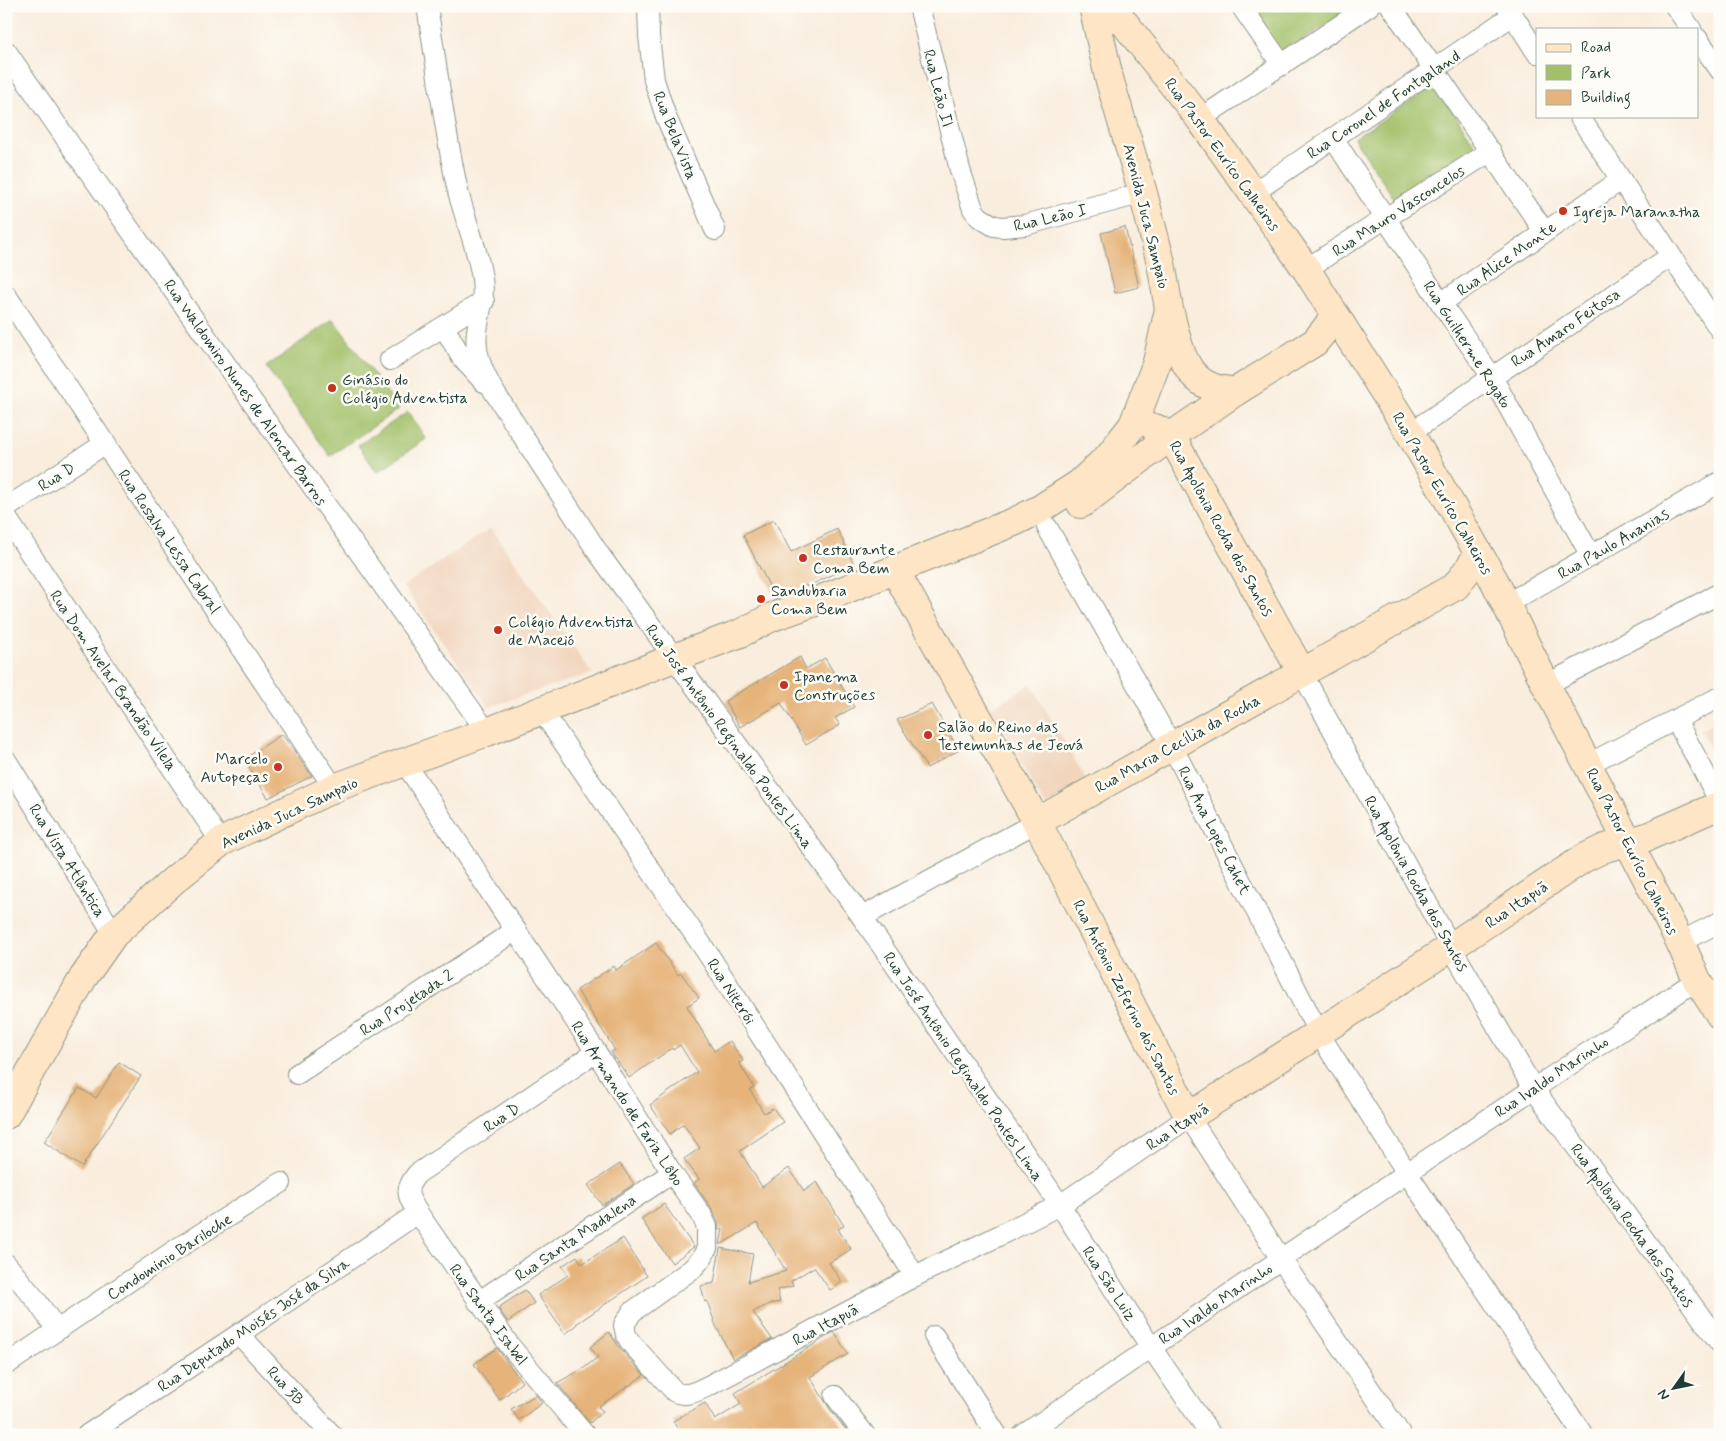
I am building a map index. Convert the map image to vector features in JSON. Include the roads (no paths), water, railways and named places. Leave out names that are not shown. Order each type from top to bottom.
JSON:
[{"type":"main road","name":"Avenida Juca Sampaio","points":[[899,577],[1040,509],[1079,484],[1108,458],[1133,425],[1157,362],[1168,309],[1161,263],[1143,193],[1109,78],[1093,6]]},
{"type":"main road","name":"Rua Pastor Euríco Calheiros","points":[[1110,6],[1200,119],[1253,193],[1306,269],[1410,433],[1500,593],[1680,942],[1697,980],[1720,1015]]},
{"type":"main road","points":[[1109,78],[1125,60],[1142,56],[1150,57]]},
{"type":"main road","points":[[1168,309],[1181,352],[1189,370],[1211,387],[1235,392]]},
{"type":"main road","name":"Avenida Juca Sampaio","points":[[6,1115],[83,978],[114,934],[174,880],[221,842],[334,788],[406,763],[742,633],[772,617],[812,603],[1000,548],[1047,527],[1092,496],[1140,458],[1235,392],[1315,342],[1343,327]]},
{"type":"main road","name":"Rua Apolônia Rocha dos Santos","points":[[1133,425],[1150,426],[1171,436],[1302,673]]},
{"type":"main road","name":"Rua Maria Cecília da Rocha","points":[[1037,822],[1456,586],[1479,554]]},
{"type":"main road","name":"Rua Antônio Zeferino dos Santos","points":[[899,577],[1037,822],[1189,1117]]},
{"type":"main road","points":[[1456,586],[1477,581],[1500,593]]},
{"type":"main road","name":"Rua Itapuã","points":[[1189,1117],[1584,858],[1605,848],[1647,837],[1720,804]]},
{"type":"street","name":"Rua José Antônio Reginaldo Pontes Lima","points":[[427,6],[457,188],[482,279],[484,302],[476,333],[476,347],[480,365],[493,390],[599,554],[862,917],[1060,1205]]},
{"type":"street","name":"Rua BelaVista","points":[[648,6],[654,80],[666,116],[715,230]]},
{"type":"street","name":"Rua Leão II","points":[[919,6],[960,170]]},
{"type":"street","points":[[1241,6],[1282,65]]},
{"type":"street","points":[[1200,119],[1369,6]]},
{"type":"street","points":[[1390,6],[1544,231]]},
{"type":"street","points":[[1675,6],[1690,28]]},
{"type":"street","points":[[1510,11],[1536,50]]},
{"type":"street","name":"Rua Coronel de Fontgaland","points":[[1253,193],[1434,70],[1510,11]]},
{"type":"street","points":[[1698,39],[1720,70]]},
{"type":"street","name":"Rua Waldomiro Nunes de Alencar Barros","points":[[6,51],[86,167],[487,732]]},
{"type":"street","points":[[1580,118],[1720,330]]},
{"type":"street","name":"Rua Guilherme Rogato","points":[[1333,138],[1441,304],[1492,377],[1591,556]]},
{"type":"street","name":"Rua Mauro Vasconcelos","points":[[1306,269],[1491,151]]},
{"type":"street","name":"Rua Leão I","points":[[960,170],[976,213],[986,222],[1004,227],[1025,225],[1143,193]]},
{"type":"street","name":"Rua Alice Monte","points":[[1441,304],[1544,231],[1621,180]]},
{"type":"street","name":"Rua Amaro Feitosa","points":[[1410,433],[1671,256]]},
{"type":"street","name":"Rua Rosalva Lessa Cabral","points":[[6,295],[334,788]]},
{"type":"street","points":[[390,360],[484,302]]},
{"type":"street","points":[[444,327],[462,358],[475,375],[493,390]]},
{"type":"street","name":"Rua D","points":[[6,508],[106,444]]},
{"type":"street","name":"Rua Paulo Ananias","points":[[1500,593],[1591,556],[1720,482]]},
{"type":"street","name":"Rua Dom Avelar Brandão Vilela","points":[[6,517],[221,842]]},
{"type":"street","name":"Rua Ana Lopes Cahet","points":[[1047,527],[1172,746],[1318,1032]]},
{"type":"street","points":[[1546,684],[1720,593]]},
{"type":"street","name":"Rua Apolônia Rocha dos Santos","points":[[1302,673],[1451,947],[1533,1088],[1720,1343]]},
{"type":"street","points":[[1588,764],[1720,697]]},
{"type":"street","name":"Rua Niterói","points":[[542,711],[710,957],[915,1276]]},
{"type":"street","points":[[1676,720],[1720,804]]},
{"type":"street","name":"Rua Vista Atlântica","points":[[6,760],[114,934]]},
{"type":"street","name":"Rua Armando de Faria Lôbo","points":[[406,763],[596,1052],[672,1173],[701,1214],[707,1227],[707,1248],[702,1258],[692,1269],[632,1312],[626,1319],[624,1329],[631,1343],[675,1392],[686,1394],[710,1385]]},
{"type":"street","name":"Rua Maria Cecília da Rocha","points":[[862,917],[1037,822]]},
{"type":"street","points":[[1680,942],[1720,922]]},
{"type":"street","name":"Rua Projetada 2","points":[[297,1074],[516,930]]},
{"type":"street","name":"Rua Ivaldo Marinho","points":[[1023,1435],[1150,1346],[1697,980]]},
{"type":"street","points":[[1318,1032],[1407,1173],[1583,1435]]},
{"type":"street","name":"Rua D","points":[[409,1184],[417,1174],[596,1052]]},
{"type":"street","name":"Rua Itapuã","points":[[710,1385],[915,1276],[1060,1205],[1189,1117]]},
{"type":"street","name":"Rua Antônio Zeferino dos Santos","points":[[1189,1117],[1281,1259],[1401,1435]]},
{"type":"street","name":"Rua Santa Madalena","points":[[478,1302],[672,1173]]},
{"type":"street","name":"Condominio Bariloche","points":[[6,1365],[176,1250],[281,1183]]},
{"type":"street","name":"Rua Santa Isabel","points":[[409,1184],[410,1200],[478,1302],[510,1346],[585,1435]]},
{"type":"street","name":"Rua São Luiz","points":[[1060,1205],[1150,1346],[1211,1435]]},
{"type":"street","name":"Rua Deputado Moisés José da Silva","points":[[88,1435],[418,1213]]},
{"type":"street","points":[[8,1272],[57,1330]]},
{"type":"street","name":"Rua 3B","points":[[239,1334],[332,1435]]},
{"type":"street","points":[[934,1336],[997,1435]]},
{"type":"street","points":[[835,1396],[860,1433]]},
{"type":"place","name":"Igreja Maranatha","points":[[1563,211]]},
{"type":"place","name":"Ginásio do Colégio Adventista","points":[[332,388]]},
{"type":"place","name":"Restaurante Coma Bem","points":[[803,558]]},
{"type":"place","name":"Sandubaria Coma Bem","points":[[761,599]]},
{"type":"place","name":"Colégio Adventista de Maceió","points":[[498,630]]},
{"type":"place","name":"Ipanema Construções","points":[[784,685]]},
{"type":"place","name":"Salão do Reino das Testemunhas de Jeová","points":[[928,735]]},
{"type":"place","name":"Marcelo Autopeças","points":[[278,767]]}]
